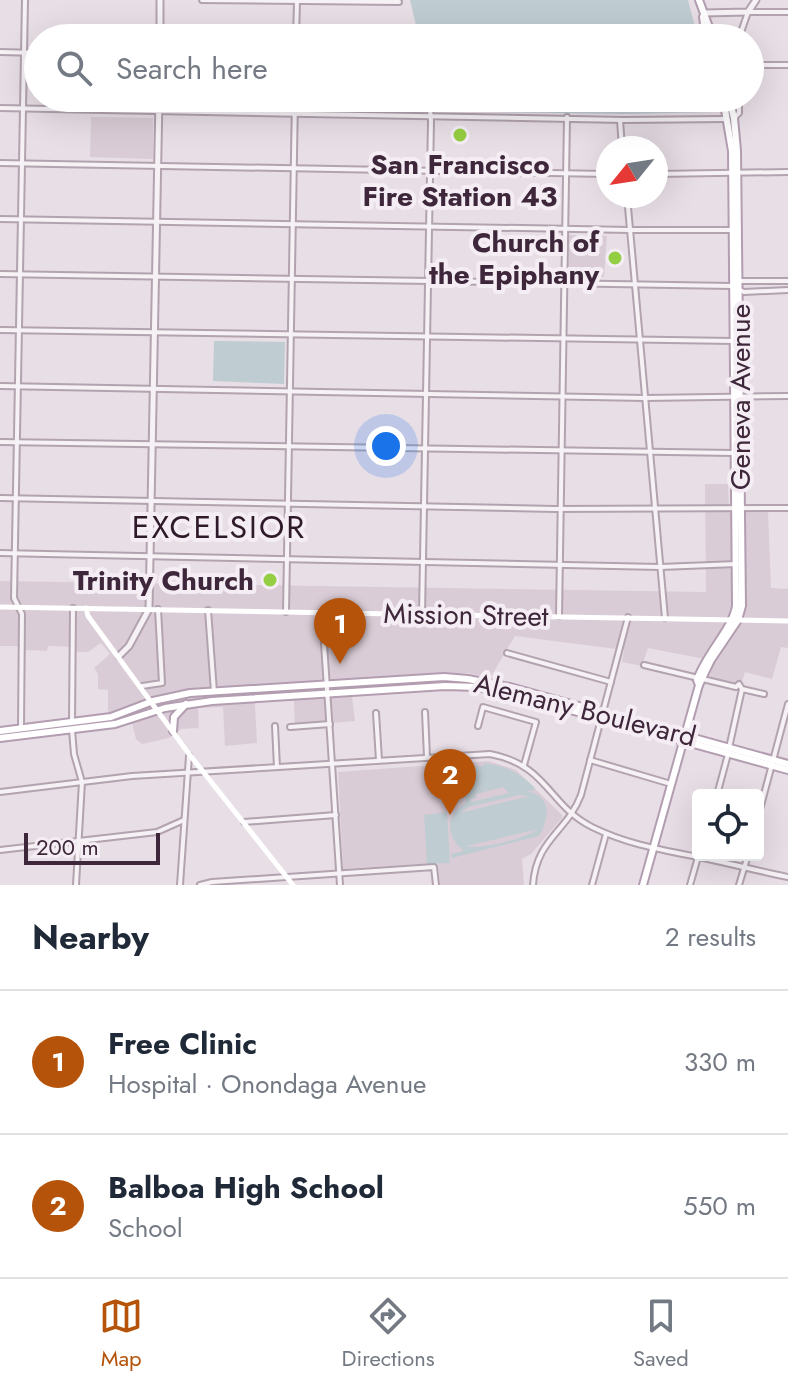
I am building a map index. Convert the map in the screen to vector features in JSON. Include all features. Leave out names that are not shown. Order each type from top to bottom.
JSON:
[{"type":"main road","points":[[699,0],[707,24]]},
{"type":"main road","points":[[703,13],[704,24]]},
{"type":"main road","name":"Geneva Avenue","points":[[643,885],[700,681],[735,620],[739,564],[736,341],[732,286],[735,173],[729,112]]},
{"type":"main road","name":"Geneva Avenue","points":[[735,230],[739,281],[736,341]]},
{"type":"main road","name":"Mission Street","points":[[0,607],[788,621]]},
{"type":"main road","points":[[86,608],[88,616],[189,754],[293,885]]},
{"type":"main road","name":"Alemany Boulevard","points":[[0,731],[111,717],[153,701],[190,693],[444,677],[510,687],[602,716]]},
{"type":"main road","name":"Alemany Boulevard","points":[[0,738],[115,724],[187,703],[445,686],[477,687],[602,716],[773,763],[788,770]]},
{"type":"main road","points":[[173,731],[174,717],[187,703]]},
{"type":"main road","name":"Alemany Boulevard","points":[[773,763],[788,764]]},
{"type":"street","points":[[25,0],[25,24]]},
{"type":"street","points":[[160,0],[160,24]]},
{"type":"street","points":[[202,0],[399,2]]},
{"type":"street","points":[[744,24],[756,0]]},
{"type":"street","points":[[296,24],[297,1]]},
{"type":"street","points":[[703,13],[788,12]]},
{"type":"street","points":[[0,52],[24,53],[14,600],[22,614],[21,727]]},
{"type":"street","points":[[764,65],[788,65]]},
{"type":"street","points":[[0,108],[23,108]]},
{"type":"street","points":[[119,656],[129,646],[149,609],[158,112]]},
{"type":"street","points":[[249,112],[620,120],[731,119],[739,112]]},
{"type":"street","points":[[422,614],[431,112]]},
{"type":"street","points":[[286,612],[295,113]]},
{"type":"street","points":[[559,616],[567,117]]},
{"type":"street","points":[[620,120],[621,136]]},
{"type":"street","points":[[0,163],[596,174]]},
{"type":"street","points":[[668,174],[788,172]]},
{"type":"street","points":[[628,208],[665,618]]},
{"type":"street","points":[[0,219],[735,230]]},
{"type":"street","points":[[0,274],[732,286],[739,290],[788,290]]},
{"type":"street","points":[[732,286],[739,281],[788,281]]},
{"type":"street","points":[[0,330],[640,342],[736,341]]},
{"type":"street","points":[[0,386],[645,398],[788,396]]},
{"type":"street","points":[[0,442],[738,453]]},
{"type":"street","points":[[0,498],[560,508],[788,508]]},
{"type":"street","points":[[0,553],[660,567],[739,564]]},
{"type":"street","points":[[73,608],[72,730],[74,754],[82,782],[76,885]]},
{"type":"street","points":[[142,686],[162,683],[158,609]]},
{"type":"street","points":[[208,610],[214,692]]},
{"type":"street","points":[[322,613],[340,885]]},
{"type":"street","points":[[533,885],[540,855],[550,837],[572,813],[581,795],[628,617]]},
{"type":"street","points":[[507,653],[611,682]]},
{"type":"street","points":[[644,665],[700,681],[736,687],[739,684],[742,689],[719,789]]},
{"type":"street","points":[[742,689],[764,694]]},
{"type":"street","points":[[764,795],[788,704]]},
{"type":"street","points":[[478,726],[483,707],[536,722],[524,765]]},
{"type":"street","points":[[425,712],[427,757]]},
{"type":"street","points":[[376,713],[379,760]]},
{"type":"street","points":[[290,727],[330,724]]},
{"type":"street","points":[[275,726],[277,767]]},
{"type":"street","points":[[180,885],[189,754]]},
{"type":"street","points":[[0,792],[187,773],[490,754],[524,765],[572,813],[606,834],[654,850],[692,856]]},
{"type":"street","points":[[590,760],[671,784]]},
{"type":"street","points":[[244,822],[336,815]]},
{"type":"street","points":[[0,850],[157,832],[184,820]]},
{"type":"street","points":[[592,885],[606,834]]},
{"type":"street","points":[[690,885],[697,861]]},
{"type":"street","points":[[715,861],[788,877]]},
{"type":"street","points":[[739,885],[746,861]]},
{"type":"street","points":[[200,885],[434,867],[436,885]]},
{"type":"street","points":[[282,885],[288,878]]},
{"type":"shaded area","points":[[410,0],[688,0],[694,24],[416,24]]},
{"type":"shaded area","points":[[497,112],[718,112],[622,114]]},
{"type":"shaded area","points":[[91,117],[153,118],[153,159],[90,157]]},
{"type":"shaded area","points":[[569,235],[607,236],[604,277],[569,277]]},
{"type":"shaded area","points":[[214,341],[285,342],[284,384],[213,381]]},
{"type":"shaded area","points":[[705,484],[728,484],[729,512],[768,512],[771,588],[788,589],[788,648],[781,647],[772,679],[745,672],[741,685],[709,679],[715,661],[648,648],[642,666],[622,662],[624,650],[515,636],[490,678],[469,673],[350,680],[355,721],[295,726],[293,683],[254,686],[257,743],[225,746],[223,707],[198,708],[199,728],[181,729],[169,738],[142,744],[136,739],[128,707],[108,713],[108,690],[98,689],[98,674],[94,668],[110,654],[101,643],[88,652],[77,652],[76,647],[48,646],[47,651],[25,650],[25,646],[0,646],[0,581],[706,592]]},
{"type":"shaded area","points":[[489,761],[516,770],[562,815],[531,854],[522,859],[524,885],[440,885],[438,863],[343,869],[338,772]]},
{"type":"shaded area","points":[[484,763],[505,768],[530,783],[535,788],[533,791],[522,790],[544,801],[545,821],[539,836],[452,858],[451,854],[464,851],[454,839],[450,826],[454,814],[466,803],[463,767],[483,766]],"holes":[[[503,787],[509,793],[471,802],[476,794]],[[519,795],[530,796],[459,813],[469,807]],[[538,829],[504,842],[467,846]]]},
{"type":"shaded area","points":[[447,812],[450,863],[427,864],[424,815]]},
{"type":"place","name":"San Francisco Fire Station 43","points":[[460,135]]},
{"type":"place","name":"Church of the Epiphany","points":[[615,258]]},
{"type":"place","name":"Trinity Church","points":[[270,580]]},
{"type":"place","name":"Free Clinic","points":[[340,664]]},
{"type":"place","name":"Balboa High School","points":[[450,815]]},
{"type":"district","name":"EXCELSIOR","points":[[219,527]]}]
